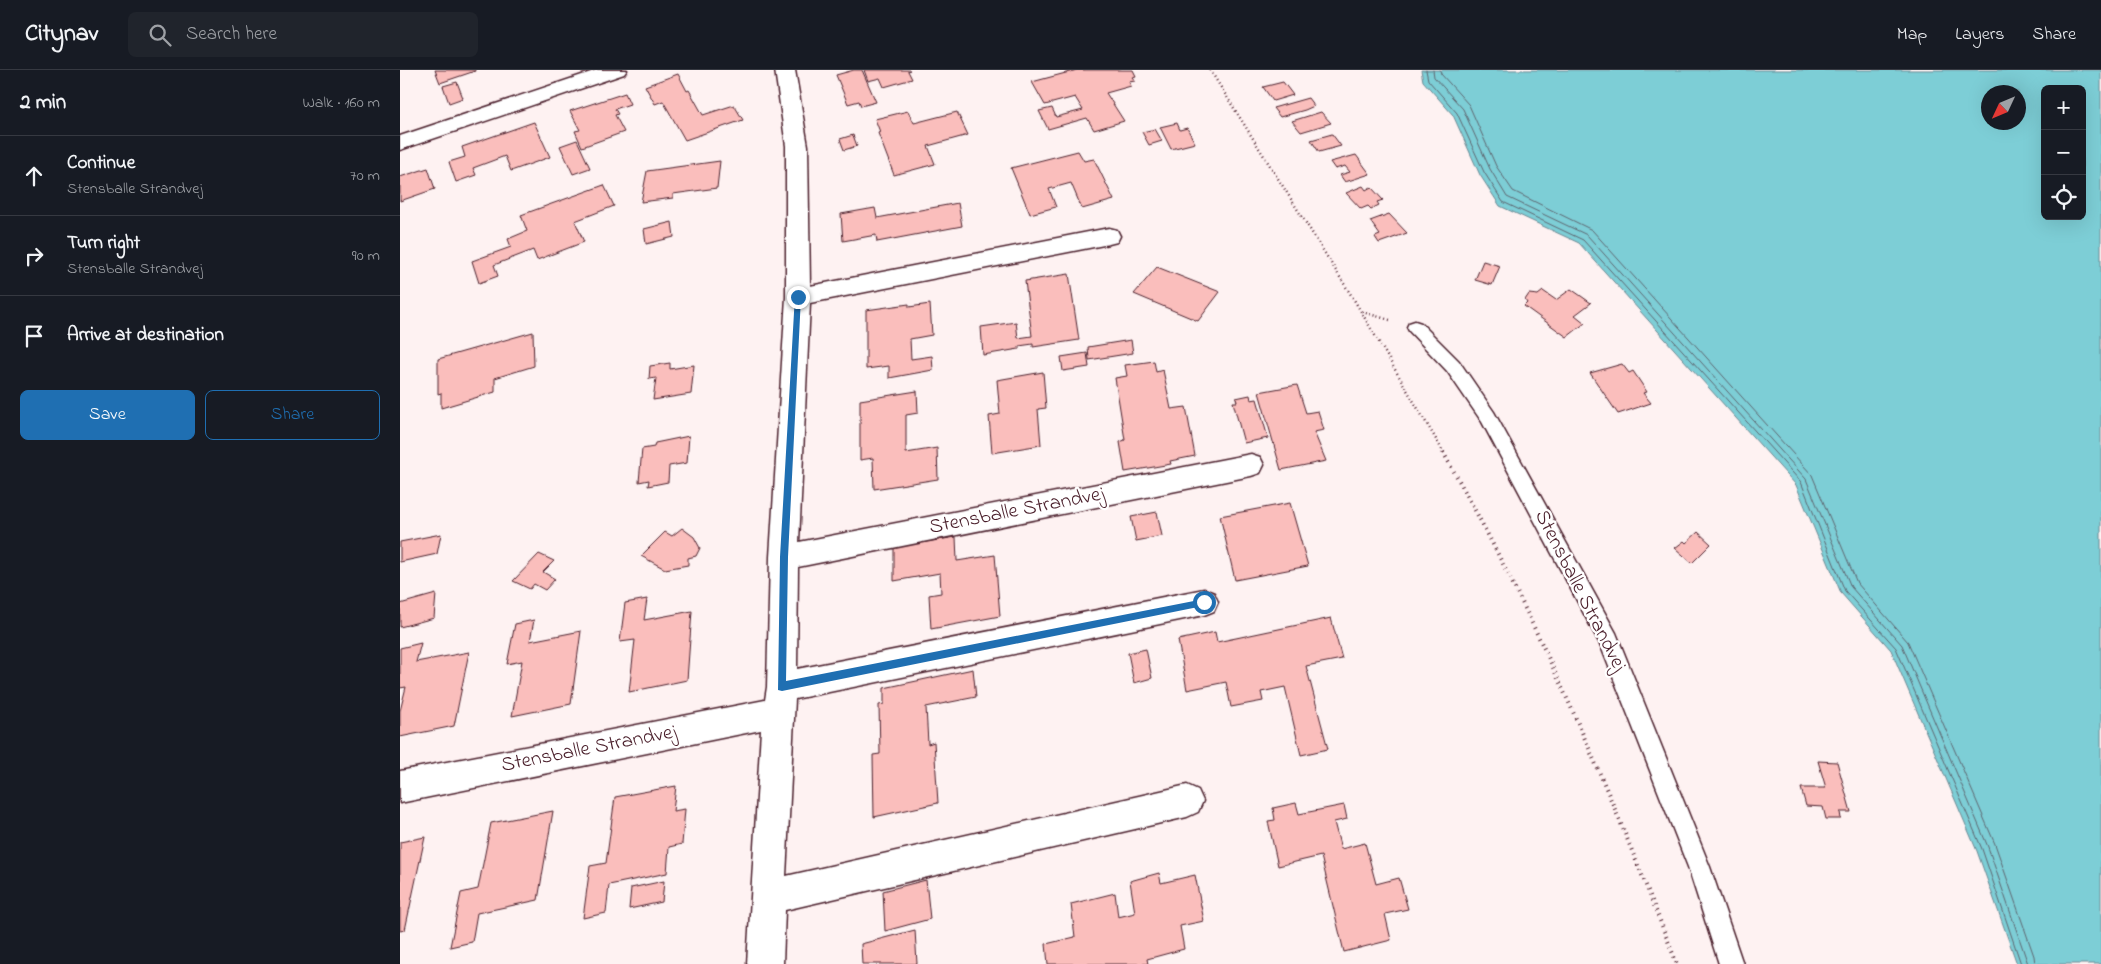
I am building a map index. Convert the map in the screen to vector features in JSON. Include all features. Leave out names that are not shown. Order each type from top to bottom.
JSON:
[{"type":"street","points":[[400,143],[617,70]]},
{"type":"street","points":[[765,964],[780,699],[784,557],[798,297],[797,146],[786,70]]},
{"type":"street","points":[[798,297],[1109,236]]},
{"type":"street","name":"Stensballe Strandvej","points":[[784,557],[1251,465]]},
{"type":"street","name":"Stensballe Strandvej","points":[[400,787],[1204,602]]},
{"type":"street","points":[[768,897],[1186,802]]},
{"type":"lane","name":"Stensballe Strandvej","points":[[1415,327],[1453,366],[1488,417],[1610,640],[1699,867],[1731,964]]},
{"type":"path","points":[[1210,70],[1376,334],[1487,531],[1548,653],[1651,897],[1676,964]]},
{"type":"water","points":[[1421,70],[2101,70],[2101,964],[2017,964],[1977,851],[1891,650],[1841,593],[1796,485],[1579,243],[1500,206],[1480,175],[1453,115],[1423,81]]},
{"type":"building","points":[[435,70],[475,70],[475,71],[440,83]]},
{"type":"building","points":[[854,70],[862,70],[876,102],[861,106],[859,101],[848,104],[836,75]]},
{"type":"building","points":[[864,70],[910,70],[908,71],[912,79],[884,87],[880,78],[868,81]]},
{"type":"building","points":[[1077,70],[1133,70],[1136,76],[1132,77],[1135,81],[1129,82],[1131,86],[1106,93],[1124,121],[1094,130],[1087,118],[1048,129],[1039,111],[1052,108],[1056,117],[1083,110],[1075,97],[1045,105],[1032,82]]},
{"type":"building","points":[[678,74],[703,115],[734,105],[743,120],[685,140],[663,101],[655,104],[645,86]]},
{"type":"building","points":[[457,82],[463,98],[449,103],[443,86]]},
{"type":"building","points":[[1283,82],[1293,95],[1273,101],[1263,87]]},
{"type":"building","points":[[625,93],[630,104],[615,109],[618,114],[615,115],[624,132],[582,147],[575,131],[580,130],[570,111]]},
{"type":"building","points":[[1308,98],[1314,106],[1305,110],[1280,117],[1273,108]]},
{"type":"building","points":[[908,111],[914,123],[957,112],[968,135],[928,146],[935,164],[894,175],[878,133],[880,132],[875,119]]},
{"type":"building","points":[[1321,112],[1331,123],[1301,132],[1292,121]]},
{"type":"building","points":[[534,122],[550,157],[511,171],[505,156],[473,168],[476,175],[456,182],[449,162],[465,157],[462,147]]},
{"type":"building","points":[[1177,123],[1180,130],[1187,128],[1195,143],[1171,149],[1160,127]]},
{"type":"building","points":[[1155,129],[1162,141],[1149,145],[1142,132]]},
{"type":"building","points":[[1332,134],[1341,146],[1319,152],[1311,140]]},
{"type":"building","points":[[853,135],[857,146],[844,150],[840,139]]},
{"type":"building","points":[[577,140],[590,168],[573,174],[560,146]]},
{"type":"building","points":[[1078,151],[1084,161],[1094,159],[1114,200],[1082,209],[1071,183],[1049,189],[1056,207],[1030,214],[1011,168]]},
{"type":"building","points":[[1356,155],[1370,174],[1345,182],[1340,175],[1350,172],[1345,166],[1335,169],[1330,162]]},
{"type":"building","points":[[720,161],[717,188],[673,194],[673,198],[641,202],[647,171]]},
{"type":"building","points":[[428,168],[435,189],[400,201],[400,177]]},
{"type":"building","points":[[604,185],[614,206],[575,221],[584,242],[537,260],[533,250],[494,265],[498,276],[479,283],[472,261],[511,247],[508,239],[527,231],[521,215]]},
{"type":"building","points":[[1363,186],[1366,190],[1371,187],[1383,200],[1377,202],[1379,205],[1371,209],[1368,206],[1361,209],[1346,193]]},
{"type":"building","points":[[958,203],[962,226],[877,242],[876,235],[843,241],[841,214],[875,208],[877,218]]},
{"type":"building","points":[[1389,214],[1407,233],[1379,243],[1375,237],[1380,235],[1370,221]]},
{"type":"building","points":[[672,222],[674,237],[646,244],[644,229]]},
{"type":"building","points":[[1483,261],[1500,266],[1492,285],[1475,280]]},
{"type":"building","points":[[1157,267],[1220,292],[1198,321],[1134,294]]},
{"type":"building","points":[[1069,274],[1079,340],[1033,347],[1033,344],[1019,346],[1019,349],[983,355],[981,327],[1016,322],[1018,338],[1032,336],[1025,281]]},
{"type":"building","points":[[1571,289],[1591,303],[1575,315],[1585,323],[1567,337],[1524,306],[1527,303],[1525,300],[1529,294],[1538,295],[1543,291],[1556,300]]},
{"type":"building","points":[[909,304],[909,307],[930,304],[932,335],[910,339],[911,359],[932,356],[933,370],[889,378],[889,366],[866,369],[866,310]]},
{"type":"building","points":[[533,332],[534,366],[495,378],[495,392],[441,408],[441,393],[438,394],[438,359]]},
{"type":"building","points":[[1131,340],[1133,353],[1089,360],[1088,347]]},
{"type":"building","points":[[1087,353],[1089,367],[1063,371],[1061,357]]},
{"type":"building","points":[[1154,361],[1156,372],[1163,370],[1171,409],[1186,407],[1195,456],[1170,461],[1171,464],[1125,472],[1120,442],[1125,440],[1115,378],[1127,376],[1125,365]]},
{"type":"building","points":[[670,363],[670,369],[694,365],[691,394],[653,400],[656,378],[649,379],[650,366]]},
{"type":"building","points":[[1622,364],[1629,373],[1633,371],[1647,392],[1643,393],[1651,403],[1618,414],[1590,373]]},
{"type":"building","points":[[1043,372],[1046,408],[1038,409],[1041,445],[992,453],[989,416],[1000,414],[997,380]]},
{"type":"building","points":[[1297,385],[1306,413],[1318,411],[1324,430],[1314,432],[1326,461],[1281,470],[1259,392]]},
{"type":"building","points":[[917,391],[918,413],[906,415],[906,453],[937,448],[938,479],[874,489],[873,458],[860,460],[860,400]]},
{"type":"building","points":[[1250,395],[1251,400],[1257,399],[1268,438],[1244,443],[1233,402],[1237,402],[1236,398]]},
{"type":"building","points":[[689,436],[687,463],[669,466],[668,482],[648,486],[649,480],[639,482],[642,449],[654,447],[655,443]]},
{"type":"building","points":[[1290,503],[1308,566],[1235,580],[1220,516]]},
{"type":"building","points":[[1157,512],[1162,536],[1136,541],[1131,517]]},
{"type":"building","points":[[682,528],[694,537],[700,548],[696,556],[688,558],[688,565],[665,569],[641,556],[665,532],[672,536]]},
{"type":"building","points":[[1698,532],[1711,544],[1692,563],[1675,548],[1684,541],[1686,543]]},
{"type":"building","points":[[441,534],[437,554],[400,562],[400,542]]},
{"type":"building","points":[[956,537],[957,561],[995,555],[1000,616],[931,629],[929,595],[941,593],[940,573],[894,581],[894,547]]},
{"type":"building","points":[[539,554],[554,561],[543,572],[555,579],[545,590],[534,584],[530,589],[513,581]]},
{"type":"building","points":[[436,594],[434,618],[400,627],[400,604]]},
{"type":"building","points":[[647,599],[644,620],[692,611],[687,680],[629,692],[635,640],[620,642],[625,603]]},
{"type":"building","points":[[1331,618],[1342,659],[1306,666],[1328,749],[1301,755],[1285,687],[1261,692],[1263,701],[1231,707],[1226,682],[1187,690],[1178,640],[1215,632],[1217,642]]},
{"type":"building","points":[[534,620],[530,641],[581,631],[571,704],[512,716],[522,661],[507,664],[515,624]]},
{"type":"building","points":[[421,643],[416,662],[469,652],[454,726],[400,737],[400,711],[406,687],[400,688],[400,648]]},
{"type":"building","points":[[1146,649],[1152,678],[1134,683],[1128,653]]},
{"type":"building","points":[[973,669],[976,697],[926,707],[928,744],[934,742],[938,803],[874,817],[873,755],[880,754],[879,705],[884,704],[884,688]]},
{"type":"building","points":[[1818,761],[1837,762],[1851,812],[1840,812],[1841,819],[1826,819],[1823,807],[1806,806],[1801,788],[1826,788]]},
{"type":"building","points":[[676,786],[673,811],[685,809],[682,844],[669,847],[667,873],[609,885],[606,913],[583,918],[590,866],[606,863],[615,797]]},
{"type":"building","points":[[1296,803],[1299,814],[1344,805],[1347,819],[1334,822],[1341,849],[1365,843],[1376,884],[1399,878],[1408,909],[1385,914],[1391,940],[1344,952],[1321,856],[1278,866],[1268,821],[1275,820],[1273,808]]},
{"type":"building","points":[[553,811],[538,900],[477,913],[472,942],[450,947],[461,893],[478,889],[491,823]]},
{"type":"building","points":[[425,837],[405,930],[400,931],[400,842]]},
{"type":"building","points":[[1159,873],[1161,883],[1195,875],[1204,921],[1180,926],[1184,949],[1147,959],[1148,964],[1048,964],[1046,944],[1075,937],[1071,904],[1115,893],[1118,917],[1135,913],[1130,881]]},
{"type":"building","points":[[926,880],[930,919],[885,931],[883,891]]},
{"type":"building","points":[[664,881],[662,902],[629,909],[631,888]]},
{"type":"building","points":[[915,930],[917,964],[862,964],[861,944]]},
{"type":"route","points":[[798,297],[784,557],[782,686],[1204,602]]}]
